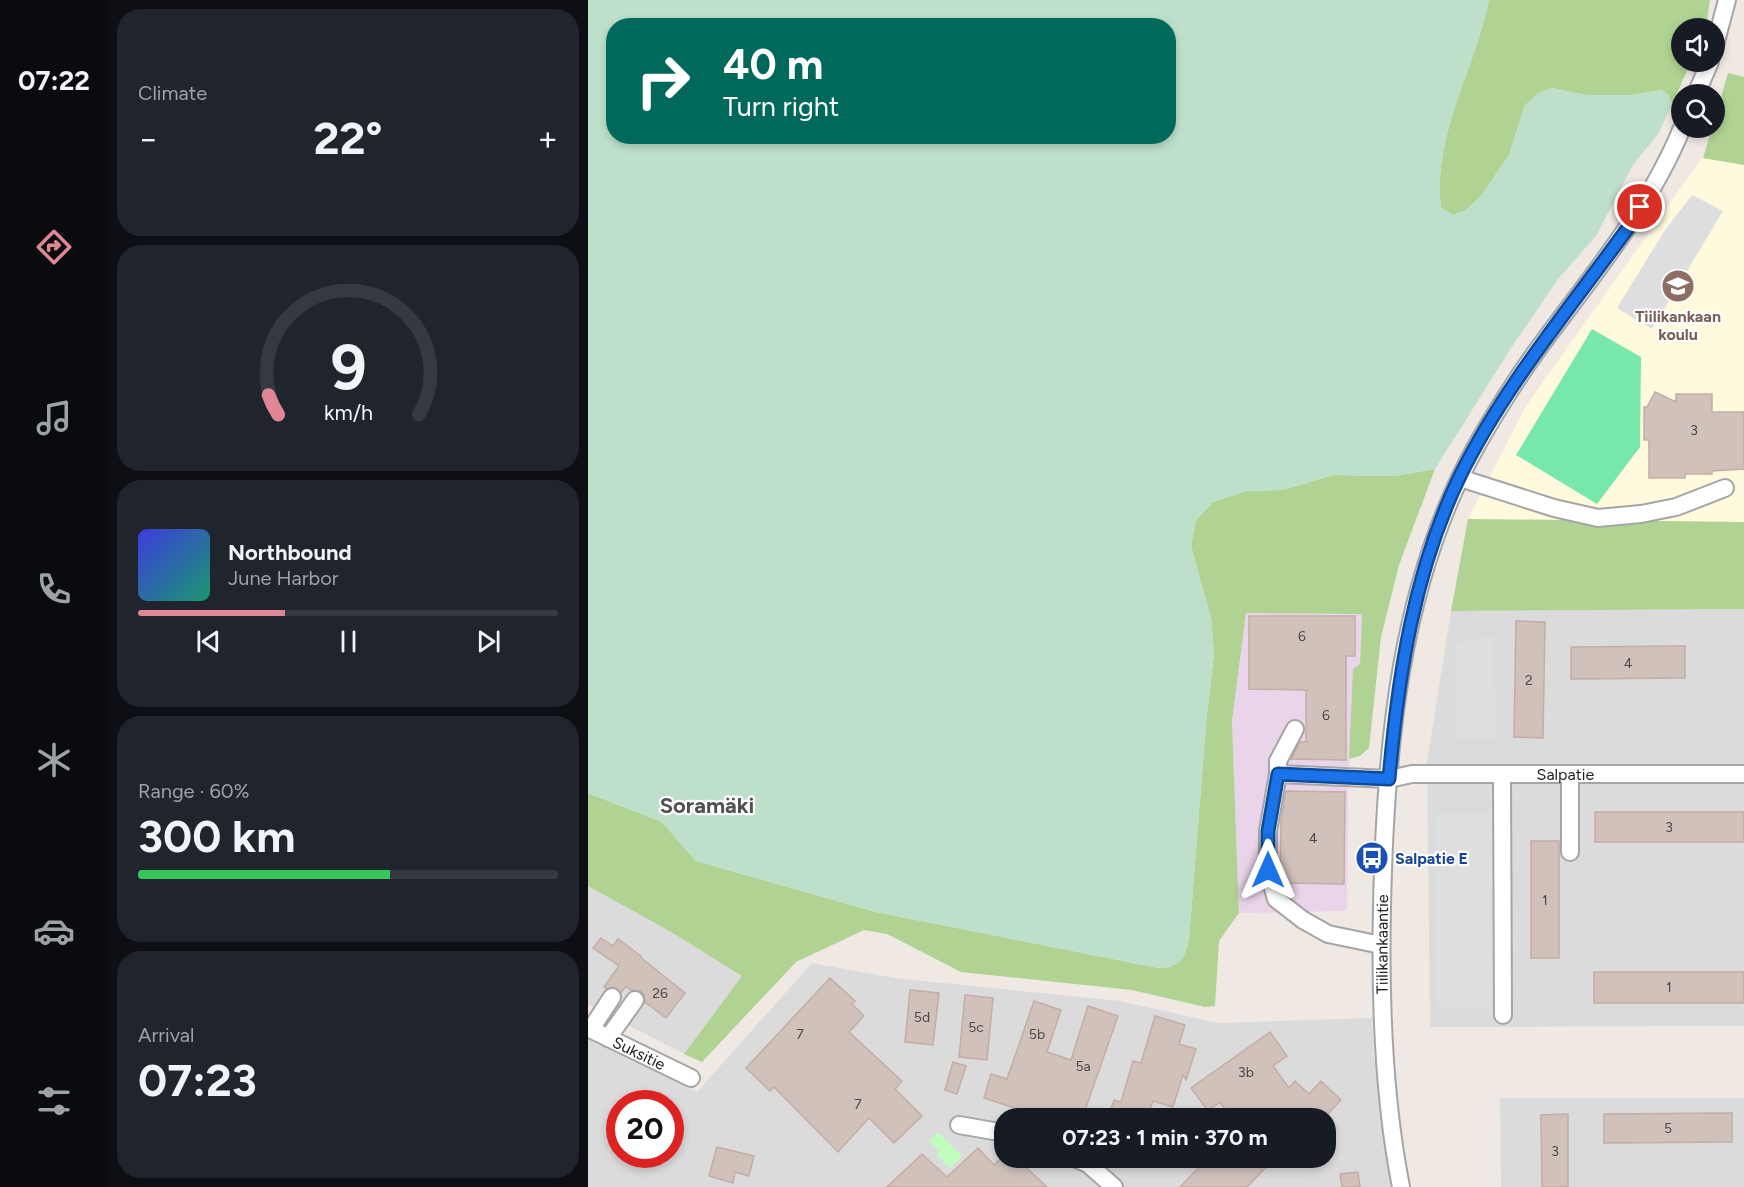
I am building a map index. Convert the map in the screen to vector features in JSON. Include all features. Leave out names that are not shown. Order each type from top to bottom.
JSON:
[{"type":"street","points":[[1722,18],[1727,0]]},
{"type":"street","name":"Tiilikankaantie","points":[[1401,1187],[1388,1095],[1381,945],[1383,855],[1389,779],[1399,682],[1409,629],[1434,540],[1460,478],[1514,384],[1630,225],[1678,138]]},
{"type":"street","points":[[1460,478],[1554,508],[1598,518],[1641,514],[1676,507],[1725,488]]},
{"type":"street","points":[[1295,729],[1278,760],[1278,774],[1268,831],[1268,870],[1276,899],[1303,920],[1328,934],[1381,945]]},
{"type":"street","name":"Salpatie","points":[[1278,774],[1389,779],[1412,774],[1744,774]]},
{"type":"street","points":[[1502,774],[1503,1015]]},
{"type":"street","points":[[1570,774],[1570,852]]},
{"type":"street","points":[[590,1028],[612,997]]},
{"type":"street","points":[[608,1038],[635,1000]]},
{"type":"street","name":"Suksitie","points":[[590,1028],[691,1078]]},
{"type":"street","points":[[959,1125],[994,1132]]},
{"type":"street","points":[[1093,1168],[1114,1187]]},
{"type":"shaded area","name":"Tiilikankaan koulu","points":[[1702,158],[1744,165],[1744,522],[1468,519],[1526,406]]},
{"type":"shaded area","points":[[1692,195],[1723,211],[1652,329],[1617,308],[1665,230]]},
{"type":"shaded area","points":[[1744,609],[1744,1026],[1430,1027],[1427,762],[1451,611]]},
{"type":"shaded area","points":[[1246,613],[1362,614],[1360,664],[1353,669],[1348,791],[1347,911],[1239,913],[1232,721]]},
{"type":"shaded area","points":[[1494,635],[1495,740],[1455,739],[1456,643]]},
{"type":"shaded area","points":[[1435,813],[1508,813],[1509,1007],[1436,1007]]},
{"type":"shaded area","points":[[588,886],[671,932],[743,976],[684,1054],[588,1004]]},
{"type":"shaded area","points":[[812,963],[894,978],[1120,1001],[1218,1023],[1372,1018],[1374,1056],[1393,1187],[588,1187],[588,1038],[697,1092]]},
{"type":"shaded area","points":[[1500,1098],[1744,1098],[1744,1187],[1501,1187]]},
{"type":"green space","points":[[588,0],[1489,0],[1483,26],[1456,103],[1443,155],[1440,181],[1441,208],[1453,215],[1466,210],[1481,196],[1509,155],[1525,105],[1538,93],[1552,88],[1586,95],[1632,95],[1662,90],[1668,95],[1671,106],[1659,133],[1633,165],[1596,236],[1558,279],[1511,348],[1435,469],[1394,476],[1333,475],[1283,490],[1246,491],[1213,502],[1196,520],[1191,546],[1211,619],[1214,653],[1189,939],[1181,961],[1172,966],[1159,968],[876,912],[696,861],[662,822],[588,793]]},
{"type":"green space","points":[[1489,0],[1710,0],[1707,18],[1671,18],[1671,72],[1686,72],[1681,84],[1671,84],[1671,102],[1662,90],[1632,95],[1586,95],[1552,88],[1525,105],[1509,155],[1481,196],[1466,210],[1453,215],[1441,208],[1440,181],[1443,154],[1456,102],[1483,26]]},
{"type":"green space","points":[[1728,73],[1744,77],[1744,165],[1703,158],[1709,138],[1725,138],[1725,84]]},
{"type":"green space","points":[[1592,329],[1641,357],[1640,447],[1597,504],[1516,455]]},
{"type":"green space","points":[[1435,469],[1399,565],[1381,637],[1369,748],[1360,756],[1349,759],[1353,669],[1360,664],[1362,614],[1246,613],[1232,721],[1239,913],[1219,941],[1215,1006],[1205,1007],[1132,990],[961,972],[887,934],[864,930],[796,962],[702,1062],[684,1054],[742,976],[671,932],[588,886],[588,793],[662,822],[696,861],[876,912],[1159,968],[1171,967],[1189,939],[1214,653],[1211,619],[1191,546],[1196,520],[1213,502],[1246,491],[1283,490],[1333,475],[1394,476]]},
{"type":"green space","points":[[1468,519],[1744,522],[1744,609],[1451,611]]},
{"type":"green space","points":[[938,1132],[962,1156],[950,1168],[937,1155],[940,1151],[929,1141]]},
{"type":"building","points":[[1655,392],[1676,402],[1676,394],[1712,394],[1712,412],[1744,412],[1744,469],[1712,471],[1712,474],[1685,474],[1685,478],[1649,478],[1649,440],[1644,440],[1644,407],[1647,407]]},
{"type":"building","points":[[1249,616],[1355,616],[1355,656],[1346,656],[1346,760],[1291,759],[1300,742],[1306,742],[1306,690],[1249,689]]},
{"type":"building","points":[[1516,621],[1545,622],[1543,738],[1514,737]]},
{"type":"building","points":[[1685,646],[1685,678],[1571,679],[1571,647]]},
{"type":"building","points":[[1286,791],[1345,792],[1344,884],[1283,883],[1280,875],[1281,820]]},
{"type":"building","points":[[1595,812],[1744,812],[1744,842],[1595,842]]},
{"type":"building","points":[[1531,841],[1559,841],[1559,958],[1531,958]]},
{"type":"building","points":[[601,938],[613,946],[618,939],[685,993],[666,1018],[645,1002],[641,991],[631,990],[626,986],[621,993],[613,987],[606,989],[604,987],[619,966],[593,948]]},
{"type":"building","points":[[1594,972],[1744,972],[1744,1003],[1594,1003]]},
{"type":"building","points":[[830,978],[855,1001],[852,1004],[864,1016],[849,1032],[902,1081],[895,1089],[922,1116],[894,1143],[869,1118],[838,1152],[774,1087],[770,1091],[746,1068]]},
{"type":"building","points":[[910,990],[939,993],[933,1045],[905,1042]]},
{"type":"building","points":[[965,995],[993,998],[987,1060],[959,1057]]},
{"type":"building","points":[[1034,1001],[1061,1010],[1047,1052],[1071,1060],[1088,1006],[1118,1016],[1086,1108],[1014,1108],[984,1098],[991,1074],[1007,1079]]},
{"type":"building","points":[[1155,1016],[1185,1025],[1179,1044],[1196,1049],[1186,1080],[1183,1075],[1173,1107],[1153,1101],[1150,1108],[1111,1108],[1114,1100],[1121,1102],[1133,1061],[1141,1063]]},
{"type":"building","points":[[1270,1032],[1287,1056],[1273,1066],[1289,1088],[1295,1081],[1309,1094],[1321,1081],[1341,1100],[1333,1108],[1224,1108],[1220,1102],[1212,1108],[1206,1108],[1191,1088]]},
{"type":"building","points":[[953,1062],[966,1066],[957,1094],[945,1090]]},
{"type":"building","points":[[1732,1113],[1732,1142],[1604,1143],[1604,1114]]},
{"type":"building","points":[[1568,1114],[1568,1187],[1542,1187],[1541,1115]]},
{"type":"building","points":[[717,1147],[754,1156],[749,1176],[735,1172],[733,1183],[709,1176]]},
{"type":"building","points":[[978,1148],[994,1165],[994,1168],[1027,1168],[1047,1187],[887,1187],[922,1154],[947,1177]]},
{"type":"building","points":[[1198,1168],[1265,1168],[1247,1187],[1180,1187]]},
{"type":"building","points":[[1358,1172],[1360,1187],[1342,1187],[1340,1174]]},
{"type":"place","name":"Tiilikankaan koulu","points":[[1678,286]]},
{"type":"place","name":"Salpatie E","points":[[1372,858]]},
{"type":"district","name":"Soramäki","points":[[707,805]]},
{"type":"route","points":[[1268,870],[1268,831],[1278,774],[1389,779],[1401,671],[1409,629],[1434,540],[1453,493],[1479,442],[1514,384],[1630,225],[1640,207]]}]
